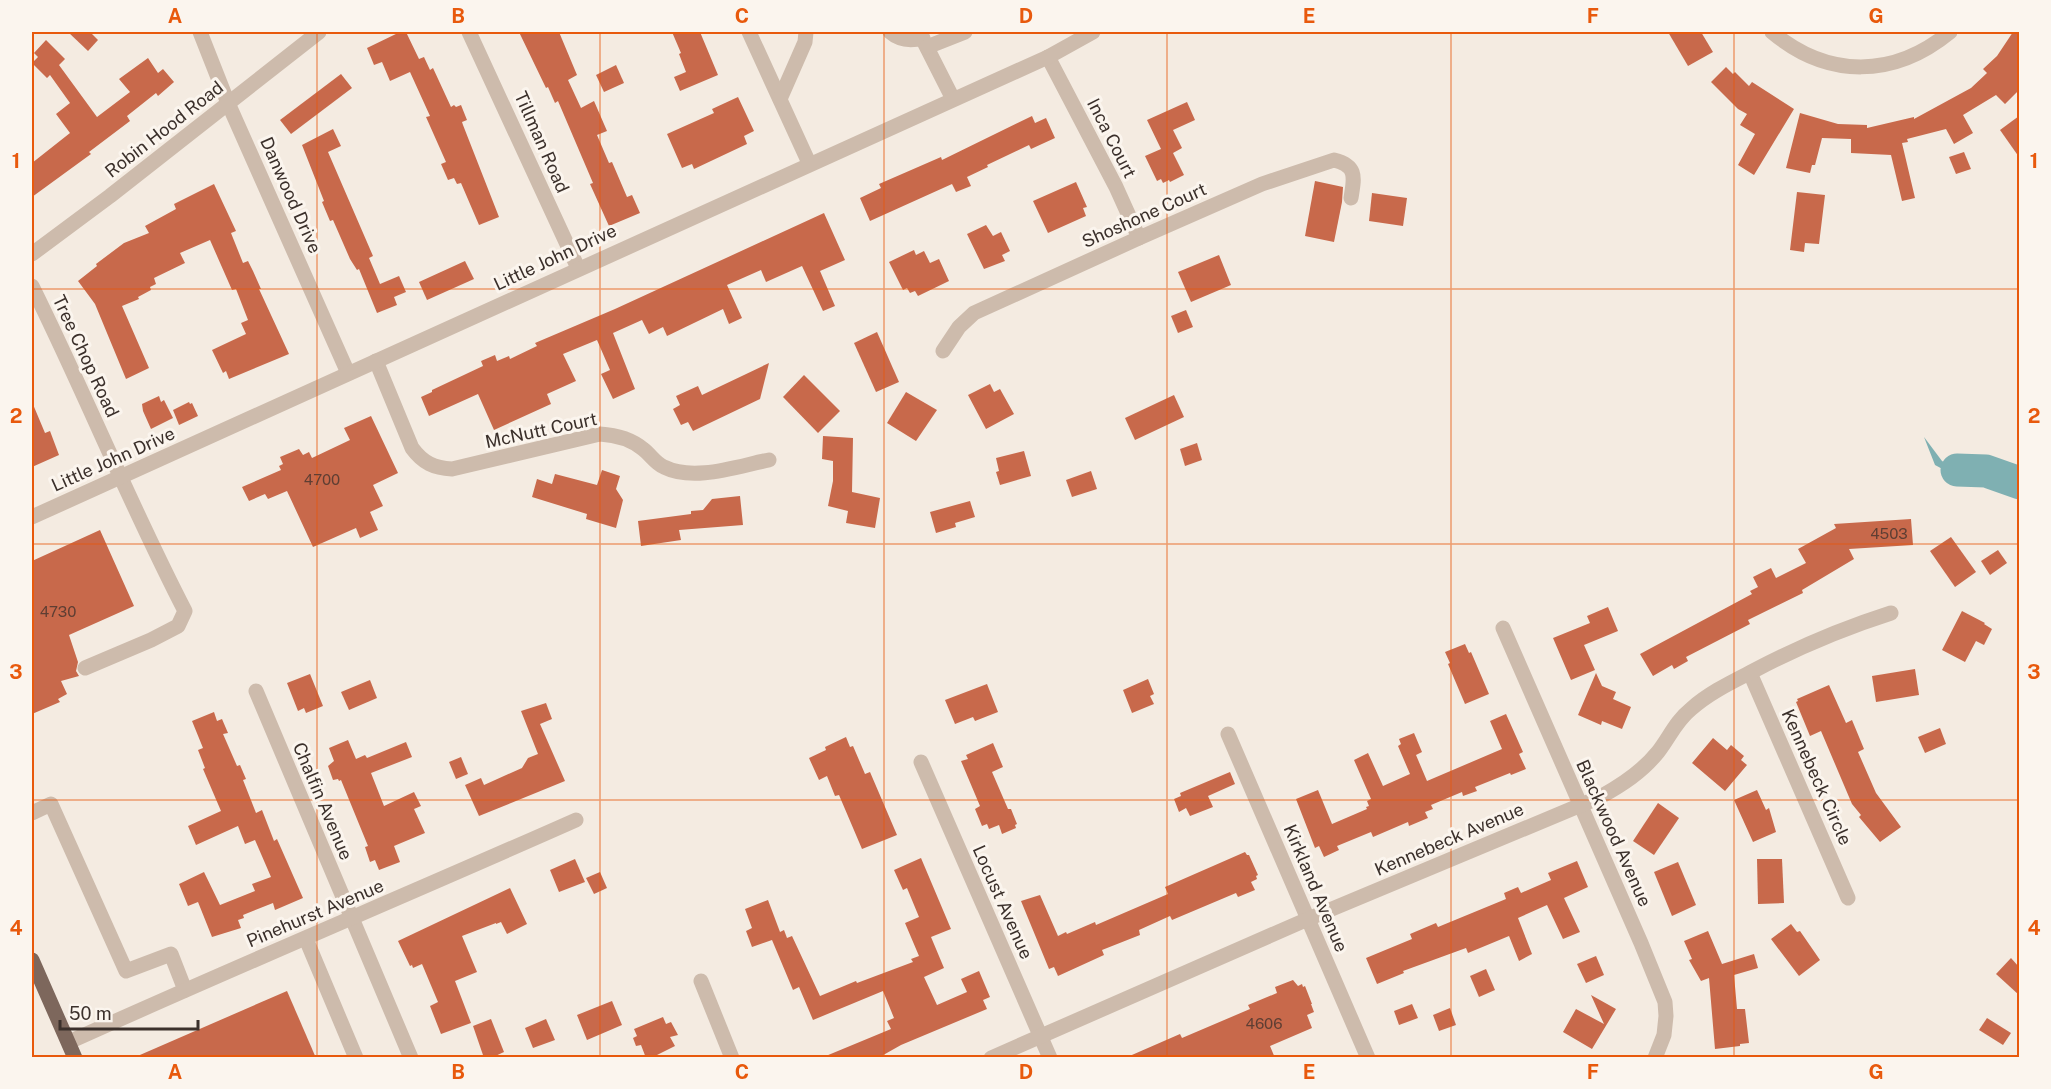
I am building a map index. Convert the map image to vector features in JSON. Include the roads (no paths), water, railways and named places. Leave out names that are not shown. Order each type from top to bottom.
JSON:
[{"type":"main road","points":[[33,968],[75,1058]]},
{"type":"street","name":"Danwood Drive","points":[[200,32],[228,103],[348,373]]},
{"type":"street","name":"Robin Hood Road","points":[[32,254],[110,196],[319,32]]},
{"type":"street","name":"Tillman Road","points":[[469,32],[578,268]]},
{"type":"street","points":[[749,32],[809,163]]},
{"type":"street","points":[[780,99],[805,42],[806,32]]},
{"type":"street","points":[[890,32],[900,38],[914,40],[965,32]]},
{"type":"street","name":"Little John Drive","points":[[32,517],[809,163],[1048,57],[1093,32]]},
{"type":"street","points":[[1772,32],[1787,45],[1808,56],[1830,64],[1853,67],[1876,66],[1904,60],[1925,50],[1950,32]]},
{"type":"street","points":[[923,39],[953,99]]},
{"type":"street","name":"Inca Court","points":[[1048,57],[1116,187],[1139,238]]},
{"type":"street","name":"Shoshone Court","points":[[943,351],[959,327],[974,313],[1262,184],[1334,160],[1343,162],[1354,176],[1351,198]]},
{"type":"street","name":"Tree Chop Road","points":[[32,286],[185,611],[178,626],[152,640],[85,668]]},
{"type":"street","name":"McNutt Court","points":[[376,361],[412,448],[418,457],[429,465],[439,468],[452,470],[600,434],[630,440],[644,449],[663,467],[678,472],[694,474],[769,460]]},
{"type":"street","name":"Kennebeck Avenue","points":[[991,1058],[1308,919],[1619,787],[1640,771],[1659,751],[1672,730],[1689,711],[1708,695],[1801,646],[1891,613]]},
{"type":"street","name":"Blackwood Avenue","points":[[1503,628],[1665,1002],[1664,1035],[1655,1058]]},
{"type":"street","name":"Kennebeck Circle","points":[[1750,673],[1848,898]]},
{"type":"street","name":"Chalfin Avenue","points":[[256,691],[411,1058]]},
{"type":"street","name":"Kirkland Avenue","points":[[1228,734],[1368,1058]]},
{"type":"street","name":"Locust Avenue","points":[[921,762],[1050,1058]]},
{"type":"street","points":[[32,813],[51,804],[126,971],[171,954],[185,990]]},
{"type":"street","name":"Pinehurst Avenue","points":[[69,1042],[576,820]]},
{"type":"street","points":[[306,939],[356,1058]]},
{"type":"street","points":[[701,981],[732,1058]]},
{"type":"water","points":[[1924,437],[1942,461],[1949,465],[2019,480],[2019,491],[1948,472],[1935,465]]},
{"type":"waterway","points":[[1957,470],[1986,471],[2020,483]]}]
